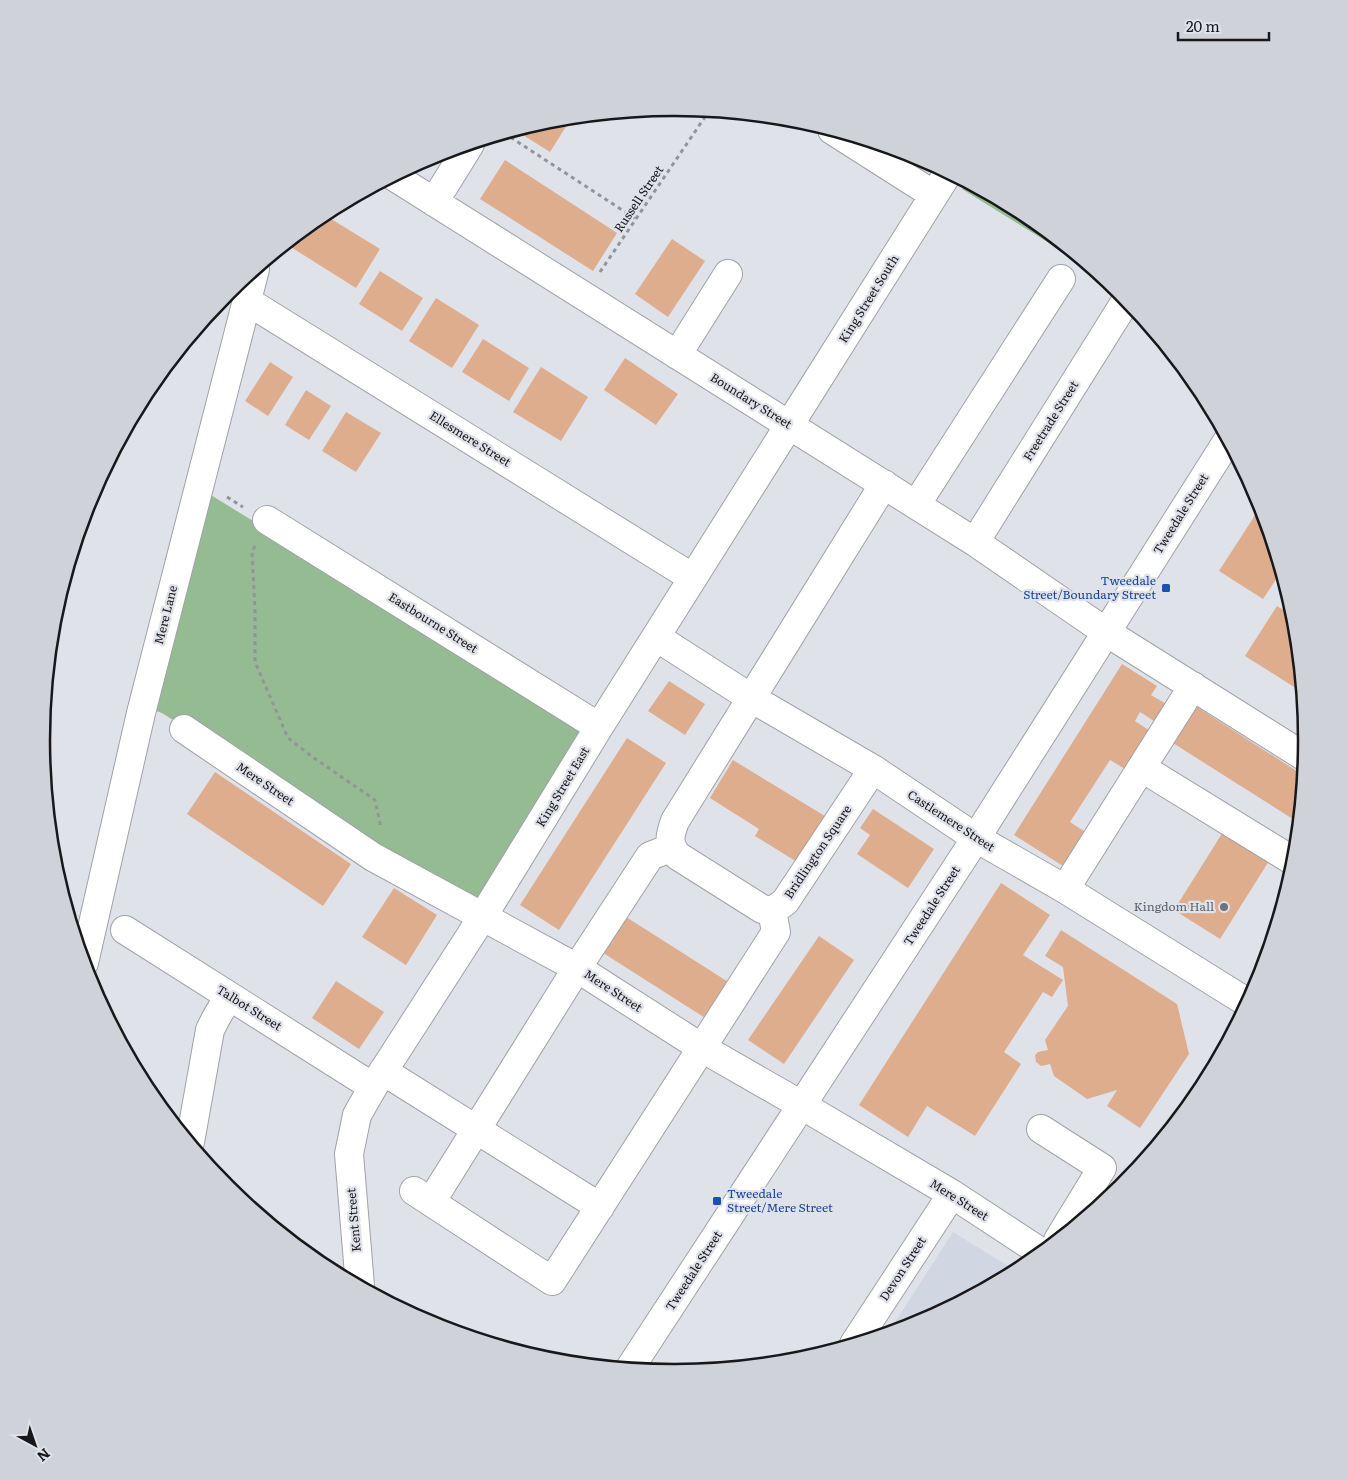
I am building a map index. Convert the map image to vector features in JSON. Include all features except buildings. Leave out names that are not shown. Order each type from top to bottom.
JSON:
[{"type":"street","points":[[850,141],[941,184]]},
{"type":"street","points":[[434,202],[465,152]]},
{"type":"street","name":"Boundary Street","points":[[399,180],[884,484],[975,542],[1106,632],[1298,752]]},
{"type":"street","name":"King Street South","points":[[789,425],[941,184]]},
{"type":"street","points":[[677,355],[728,274]]},
{"type":"street","points":[[916,505],[1061,279]]},
{"type":"street","name":"Mere Lane","points":[[87,951],[141,713],[252,281]]},
{"type":"street","name":"Ellesmere Street","points":[[247,301],[693,578]]},
{"type":"street","name":"Freetrade Street","points":[[975,542],[1122,307]]},
{"type":"street","name":"King Street East","points":[[349,1154],[357,1115],[378,1079],[484,916],[599,727],[789,425]]},
{"type":"street","name":"Tweedale Street","points":[[633,1363],[803,1106],[976,838],[1224,446]]},
{"type":"street","points":[[671,848],[650,856],[475,1129],[423,1196],[552,1281],[776,932],[772,911],[762,909],[678,856],[671,848],[669,837],[675,821],[884,484]]},
{"type":"street","name":"Eastbourne Street","points":[[267,520],[599,727]]},
{"type":"street","name":"Castlemere Street","points":[[656,637],[751,698],[873,770],[976,838],[1065,889],[1242,998]]},
{"type":"street","points":[[1065,889],[1193,686]]},
{"type":"street","name":"Mere Street","points":[[184,729],[373,857],[577,968],[702,1048],[952,1194],[1036,1248]]},
{"type":"street","points":[[1142,768],[1287,857]]},
{"type":"street","name":"Bridlington Square","points":[[772,911],[785,902],[873,770]]},
{"type":"street","name":"Talbot Street","points":[[125,930],[229,996],[378,1079],[475,1129],[600,1207]]},
{"type":"street","points":[[191,1135],[210,1030],[229,996]]},
{"type":"street","points":[[1041,1130],[1102,1168],[1068,1223]]},
{"type":"street","name":"Kent Street","points":[[349,1154],[359,1278]]},
{"type":"street","name":"Devon Street","points":[[859,1336],[952,1194]]},
{"type":"path","name":"Russell Street","points":[[584,296],[706,117]]},
{"type":"path","points":[[511,137],[636,219]]},
{"type":"path","points":[[201,482],[267,520],[252,552],[255,662],[288,738],[374,800],[380,823],[373,857]]},
{"type":"shaded area","points":[[953,1232],[1009,1266],[950,1300],[894,1324]]},
{"type":"green space","points":[[963,187],[1021,221],[1058,249],[962,189]]},
{"type":"green space","points":[[201,489],[591,729],[482,908],[370,846],[162,713],[148,708]]},
{"type":"place","name":"Tweedale Street/Boundary Street","points":[[1166,588]]},
{"type":"place","name":"Kingdom Hall","points":[[1224,907]]},
{"type":"place","name":"Tweedale Street/Mere Street","points":[[717,1201]]}]
